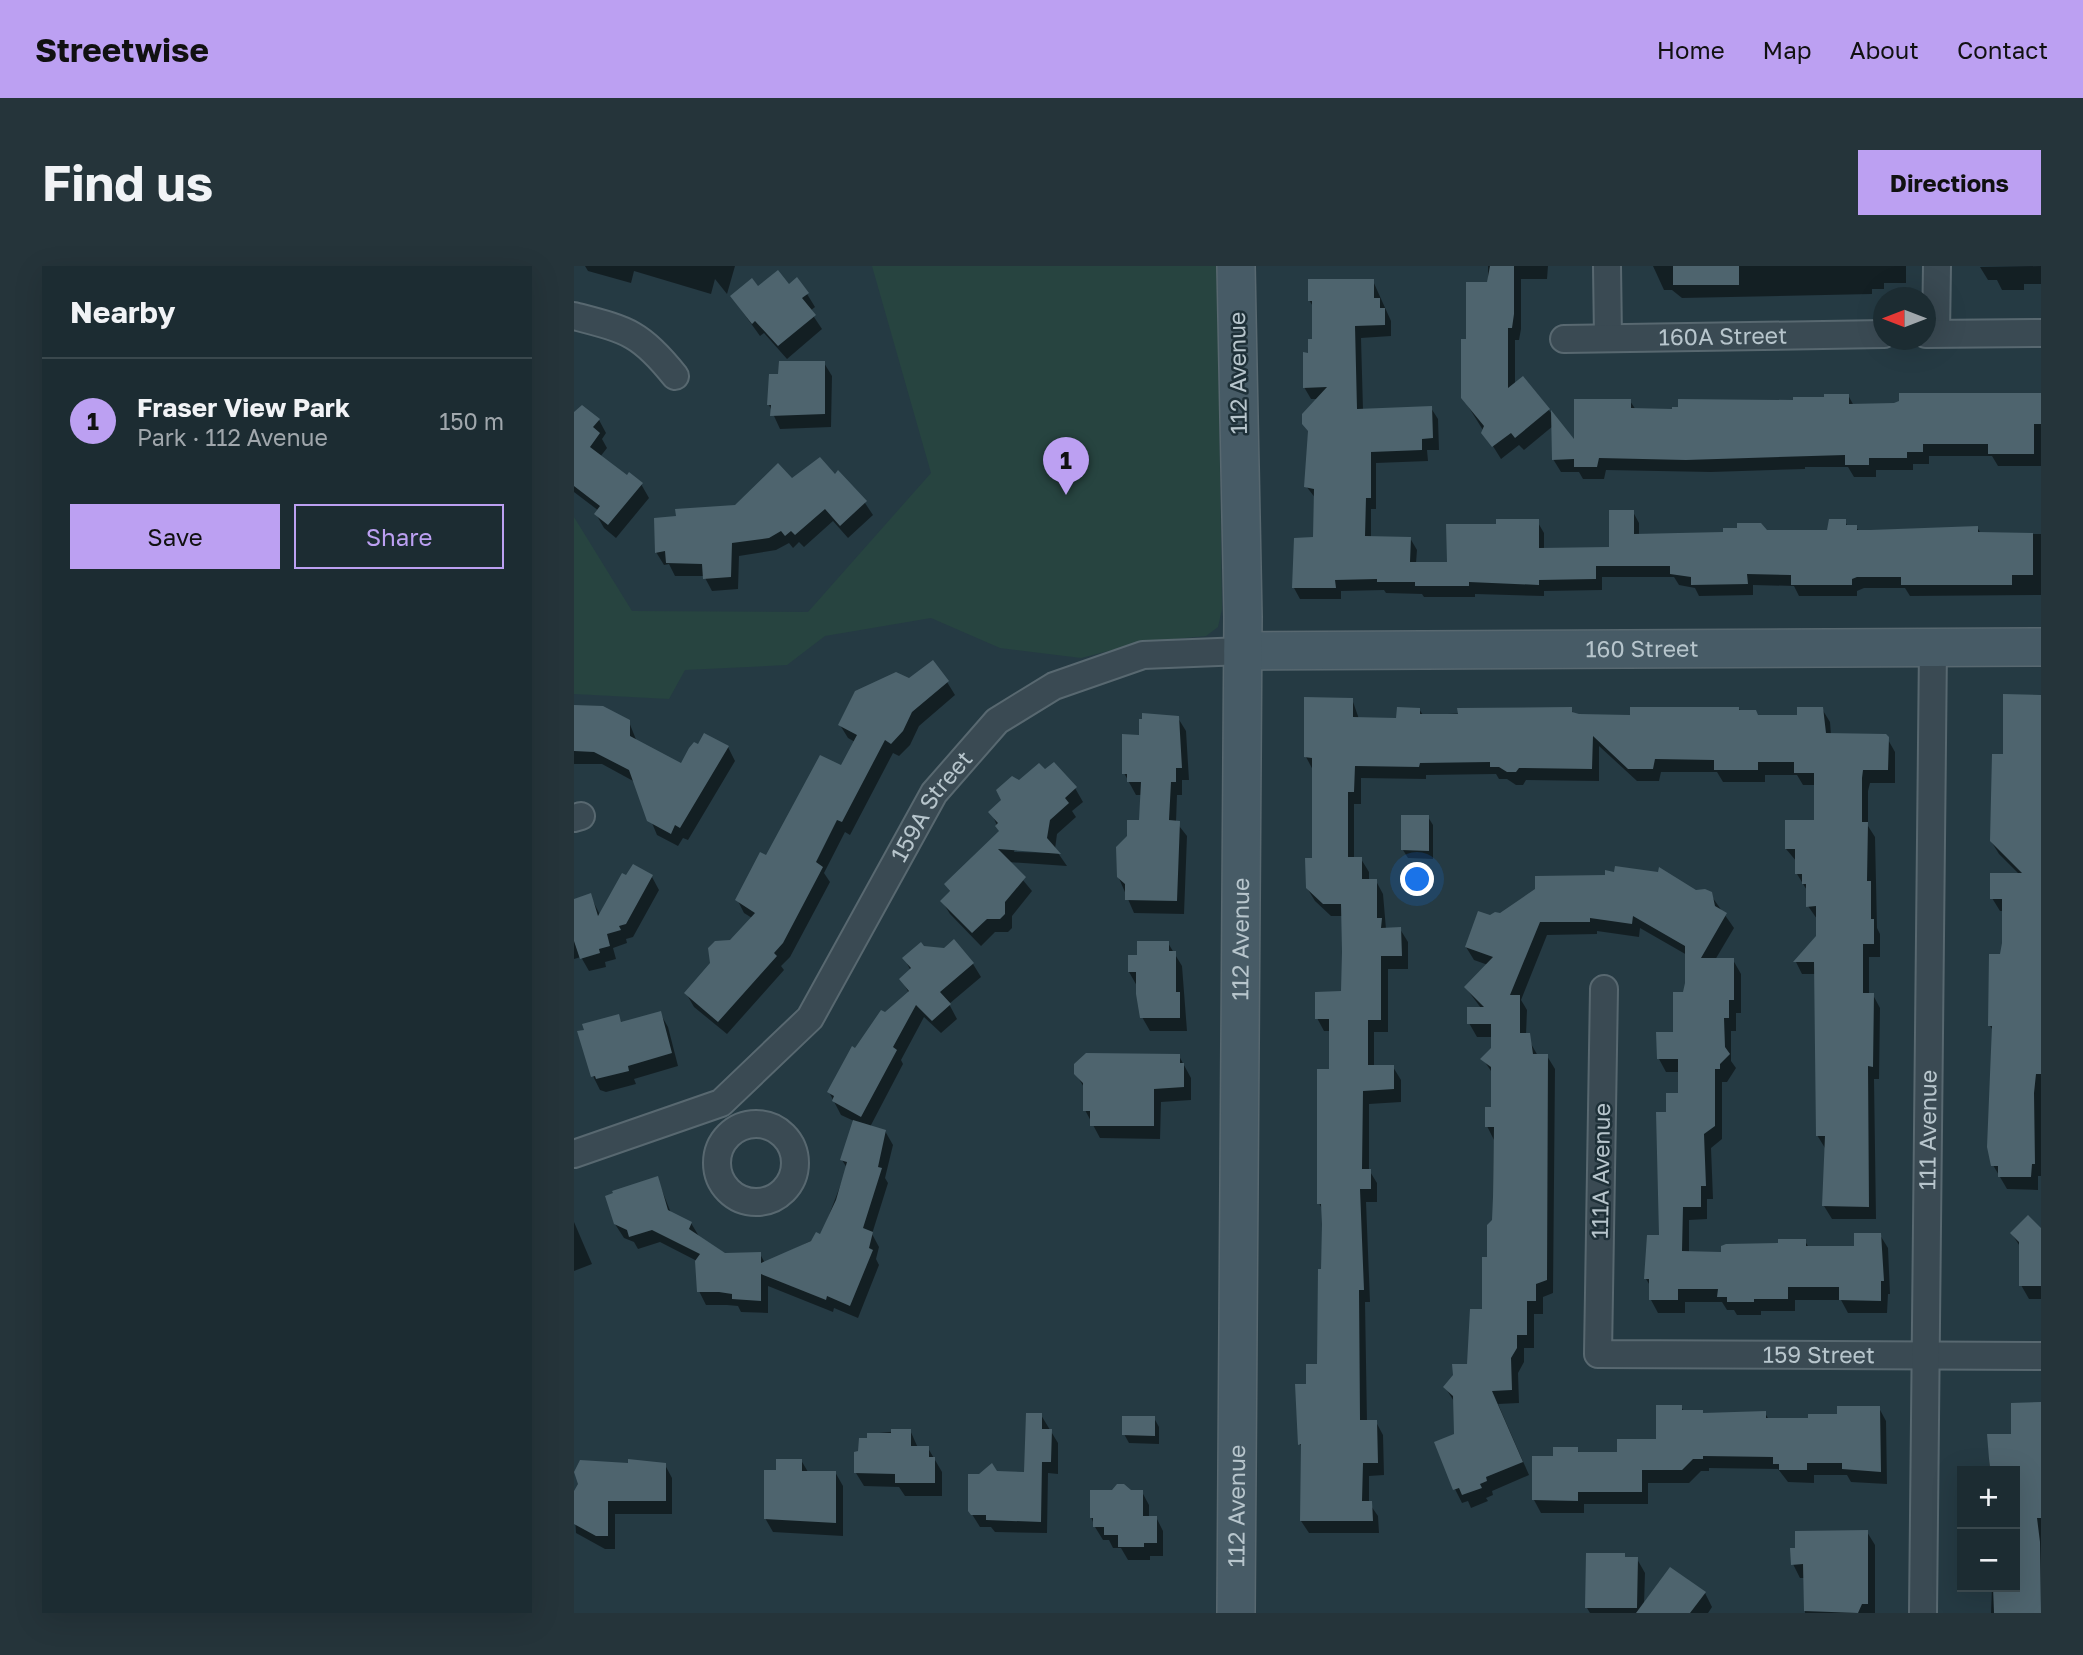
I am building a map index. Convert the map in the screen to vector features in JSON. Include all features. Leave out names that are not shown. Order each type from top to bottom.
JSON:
[{"type":"street","name":"112 Avenue","points":[[1236,266],[1242,651],[1236,1613]]},
{"type":"street","points":[[1607,266],[1608,338]]},
{"type":"street","points":[[1935,287],[1937,266]]},
{"type":"street","points":[[574,316],[628,330],[654,352],[675,376]]},
{"type":"street","points":[[1936,333],[2041,333]]},
{"type":"street","name":"160A Street","points":[[1564,339],[1873,334]]},
{"type":"street","name":"111 Avenue","points":[[1923,1613],[1933,647]]},
{"type":"street","name":"160 Street","points":[[1242,651],[2041,647]]},
{"type":"street","name":"159A Street","points":[[574,1154],[721,1103],[810,1018],[934,793],[997,721],[1054,686],[1143,654],[1242,651]]},
{"type":"street","name":"111A Avenue","points":[[1598,1354],[1604,989]]},
{"type":"street","points":[[721,1103],[732,1132]]},
{"type":"street","name":"159 Street","points":[[1598,1354],[2041,1356]]},
{"type":"green space","points":[[872,266],[1217,266],[1222,609],[1218,627],[1206,636],[1144,642],[1081,658],[1000,648],[931,618],[825,636],[787,665],[685,670],[669,699],[574,694],[574,517],[632,611],[808,612],[931,473]]},
{"type":"building","points":[[1490,266],[1514,266],[1514,314],[1512,328],[1508,328],[1508,388],[1523,376],[1550,409],[1515,438],[1511,433],[1492,447],[1481,433],[1484,426],[1461,398],[1461,339],[1466,339],[1466,282],[1487,282]]},
{"type":"building","points":[[1673,266],[1739,266],[1739,285],[1673,285]]},
{"type":"building","points":[[778,270],[789,284],[797,277],[809,293],[802,298],[816,315],[778,346],[755,321],[752,324],[730,296],[752,278],[758,286]]},
{"type":"building","points":[[1308,279],[1374,279],[1374,298],[1380,298],[1380,308],[1385,308],[1385,325],[1355,326],[1357,409],[1432,406],[1433,438],[1422,439],[1422,450],[1371,452],[1371,498],[1366,498],[1365,536],[1411,537],[1410,562],[1447,562],[1446,524],[1496,524],[1496,519],[1539,519],[1539,548],[1609,547],[1609,510],[1634,510],[1634,534],[1723,532],[1723,528],[1737,528],[1737,523],[1761,523],[1767,530],[1827,530],[1829,519],[1846,519],[1846,525],[1857,525],[1857,530],[1978,526],[1978,532],[2033,533],[2033,575],[2012,575],[2012,585],[1901,585],[1901,577],[1857,577],[1852,579],[1852,585],[1791,585],[1791,575],[1747,574],[1748,584],[1691,585],[1691,577],[1670,574],[1670,566],[1596,566],[1596,579],[1539,580],[1539,585],[1469,582],[1469,586],[1415,586],[1415,582],[1377,582],[1377,579],[1335,580],[1336,588],[1292,588],[1294,538],[1313,537],[1314,489],[1304,487],[1308,431],[1302,424],[1302,414],[1327,387],[1303,388],[1303,352],[1308,353],[1308,339],[1312,339],[1312,301],[1308,301]]},
{"type":"building","points":[[779,361],[825,361],[825,414],[770,416],[771,405],[767,405],[769,374],[778,374]]},
{"type":"building","points":[[1899,393],[2041,393],[2041,424],[2034,424],[2034,454],[1988,454],[1988,444],[1923,444],[1923,452],[1907,452],[1907,458],[1869,458],[1869,465],[1845,465],[1845,455],[1686,460],[1599,458],[1597,467],[1574,467],[1574,459],[1552,460],[1551,410],[1574,439],[1574,399],[1631,399],[1631,408],[1672,409],[1678,407],[1678,399],[1793,400],[1793,397],[1824,397],[1824,394],[1849,394],[1849,404],[1894,403],[1899,401]]},
{"type":"building","points":[[582,405],[600,419],[593,427],[600,433],[590,447],[627,475],[629,472],[643,483],[608,525],[594,514],[600,506],[574,486],[574,412]]},
{"type":"building","points":[[820,457],[835,474],[838,470],[867,501],[840,526],[825,509],[795,535],[791,531],[785,536],[781,531],[769,538],[732,543],[731,577],[703,579],[702,564],[666,563],[665,551],[655,553],[654,518],[676,516],[675,509],[735,505],[778,463],[792,478]]},
{"type":"building","points":[[933,660],[949,681],[912,712],[903,731],[891,744],[885,740],[842,822],[837,820],[816,862],[823,867],[783,943],[774,953],[777,956],[718,1022],[684,993],[710,963],[708,948],[715,941],[730,940],[755,913],[735,900],[760,852],[766,855],[820,755],[841,765],[857,735],[838,725],[855,691],[896,672],[909,678]]},
{"type":"building","points":[[2003,694],[2041,695],[2041,1074],[2036,1074],[2034,1093],[2035,1164],[2032,1164],[2031,1177],[1998,1177],[1998,1166],[1991,1166],[1987,1147],[1992,1026],[1988,1026],[1989,954],[2000,954],[2002,943],[2002,899],[1990,899],[1990,873],[2022,873],[1990,841],[1992,754],[2003,754]]},
{"type":"building","points":[[1304,697],[1353,698],[1353,717],[1396,718],[1397,707],[1420,708],[1420,714],[1458,714],[1457,708],[1572,707],[1572,712],[1579,714],[1630,715],[1630,707],[1739,707],[1739,710],[1756,710],[1758,715],[1797,715],[1797,707],[1823,707],[1826,733],[1886,734],[1889,737],[1888,770],[1863,770],[1862,778],[1862,822],[1868,822],[1867,881],[1871,881],[1871,919],[1874,919],[1874,944],[1863,944],[1863,993],[1874,993],[1873,1067],[1868,1066],[1869,1207],[1822,1206],[1825,1136],[1816,1136],[1814,962],[1793,962],[1816,936],[1816,906],[1806,907],[1806,884],[1802,884],[1802,874],[1795,874],[1795,849],[1785,849],[1785,820],[1814,820],[1814,773],[1794,773],[1794,762],[1758,762],[1758,770],[1714,770],[1714,760],[1655,759],[1653,769],[1628,769],[1593,736],[1592,769],[1519,768],[1516,772],[1507,772],[1499,767],[1490,767],[1490,762],[1420,763],[1419,767],[1355,766],[1354,792],[1348,792],[1348,857],[1362,857],[1362,879],[1377,879],[1377,918],[1382,918],[1381,928],[1401,927],[1402,956],[1381,956],[1381,1020],[1368,1020],[1368,1065],[1394,1065],[1394,1089],[1363,1091],[1362,1169],[1371,1169],[1371,1189],[1360,1189],[1364,1290],[1359,1290],[1360,1420],[1377,1420],[1378,1463],[1363,1463],[1362,1501],[1372,1501],[1373,1521],[1300,1521],[1301,1444],[1298,1445],[1295,1384],[1306,1384],[1306,1364],[1317,1364],[1318,1269],[1321,1269],[1322,1224],[1321,1204],[1317,1204],[1317,1069],[1329,1069],[1329,1019],[1315,1019],[1315,992],[1341,991],[1342,952],[1341,904],[1323,904],[1306,888],[1305,858],[1312,858],[1312,758],[1304,757]]},
{"type":"building","points":[[574,705],[603,706],[630,720],[630,736],[681,763],[689,748],[694,742],[698,744],[704,733],[729,746],[680,828],[675,825],[671,834],[647,821],[629,770],[594,752],[574,751]]},
{"type":"building","points":[[1142,713],[1179,716],[1182,768],[1176,768],[1176,782],[1171,782],[1169,820],[1180,821],[1177,901],[1125,900],[1125,884],[1117,877],[1116,847],[1127,836],[1127,820],[1139,820],[1141,782],[1127,782],[1127,774],[1122,774],[1122,734],[1139,735],[1139,719],[1142,719]]},
{"type":"building","points":[[1054,762],[1077,787],[1065,798],[1069,803],[1050,820],[1047,838],[1061,854],[998,849],[1026,877],[1005,902],[1005,914],[1000,919],[987,919],[972,933],[940,901],[950,891],[944,884],[999,831],[995,826],[998,823],[988,812],[1001,800],[996,790],[1012,776],[1019,780],[1039,763],[1045,769]]},
{"type":"building","points":[[1401,815],[1429,815],[1429,851],[1401,850]]},
{"type":"building","points":[[633,864],[653,875],[626,924],[619,926],[621,930],[607,934],[610,946],[599,949],[600,953],[580,959],[574,941],[574,899],[591,893],[598,916],[622,873],[626,875]]},
{"type":"building","points":[[1615,866],[1658,872],[1659,867],[1696,890],[1705,889],[1712,892],[1715,906],[1727,913],[1701,958],[1734,958],[1734,1000],[1729,1000],[1729,1018],[1724,1018],[1725,1047],[1730,1054],[1720,1064],[1720,1069],[1715,1069],[1715,1126],[1704,1134],[1706,1186],[1701,1186],[1701,1207],[1683,1207],[1682,1251],[1721,1252],[1721,1246],[1726,1244],[1778,1243],[1778,1239],[1806,1239],[1806,1246],[1854,1246],[1854,1233],[1881,1233],[1884,1281],[1881,1281],[1881,1301],[1839,1300],[1839,1287],[1788,1287],[1788,1299],[1754,1299],[1754,1302],[1727,1302],[1727,1297],[1717,1297],[1718,1289],[1678,1289],[1678,1300],[1649,1300],[1649,1279],[1644,1279],[1647,1235],[1659,1235],[1656,1112],[1666,1112],[1666,1093],[1678,1093],[1678,1059],[1657,1059],[1656,1032],[1673,1032],[1673,992],[1683,992],[1685,946],[1633,916],[1632,924],[1590,918],[1590,922],[1540,922],[1510,995],[1520,995],[1520,1033],[1530,1033],[1533,1054],[1548,1054],[1547,1280],[1536,1284],[1536,1301],[1527,1301],[1527,1335],[1517,1335],[1517,1348],[1511,1358],[1512,1390],[1492,1391],[1523,1462],[1486,1477],[1487,1481],[1480,1484],[1482,1488],[1462,1495],[1459,1488],[1453,1490],[1434,1442],[1454,1434],[1453,1396],[1443,1387],[1453,1375],[1452,1364],[1467,1364],[1470,1309],[1482,1309],[1482,1257],[1487,1257],[1487,1225],[1492,1220],[1494,1127],[1485,1127],[1485,1107],[1491,1107],[1491,1067],[1480,1059],[1491,1048],[1491,1024],[1467,1024],[1467,1007],[1484,1007],[1464,987],[1493,957],[1465,947],[1478,911],[1490,915],[1500,913],[1535,889],[1535,876],[1605,875],[1605,870],[1614,872]]},
{"type":"building","points":[[954,939],[974,963],[940,992],[951,1004],[932,1021],[916,1005],[893,1047],[897,1050],[861,1117],[832,1101],[834,1096],[827,1092],[852,1046],[855,1048],[881,1010],[885,1012],[909,991],[899,979],[911,968],[902,958],[921,942],[924,946],[944,948]]},
{"type":"building","points":[[1137,941],[1169,941],[1169,951],[1176,951],[1176,992],[1180,992],[1180,1018],[1140,1018],[1136,972],[1128,972],[1128,955],[1137,955]]},
{"type":"building","points":[[661,1011],[672,1053],[628,1066],[629,1071],[596,1079],[595,1076],[591,1077],[577,1031],[584,1030],[582,1024],[619,1014],[621,1022]]},
{"type":"building","points":[[1086,1053],[1180,1054],[1180,1063],[1184,1063],[1184,1087],[1154,1089],[1154,1126],[1090,1126],[1090,1111],[1083,1111],[1083,1083],[1074,1074],[1074,1064]]},
{"type":"building","points":[[853,1120],[886,1130],[878,1167],[882,1168],[863,1228],[873,1232],[869,1248],[873,1250],[850,1306],[827,1296],[826,1300],[761,1274],[761,1301],[732,1299],[732,1294],[719,1292],[697,1292],[695,1261],[700,1254],[652,1230],[629,1237],[627,1230],[614,1224],[605,1196],[613,1193],[612,1191],[658,1176],[668,1210],[692,1222],[689,1229],[725,1253],[761,1252],[761,1263],[811,1241],[816,1232],[820,1234],[836,1200],[847,1162],[840,1160]]},
{"type":"building","points":[[2028,1215],[2041,1228],[2041,1286],[2019,1286],[2019,1242],[2010,1233]]},
{"type":"building","points":[[2041,1402],[2041,1518],[2037,1518],[2041,1613],[1994,1613],[1993,1592],[2020,1592],[2020,1466],[1990,1466],[1987,1434],[2011,1434],[2011,1403]]},
{"type":"building","points":[[1656,1405],[1682,1405],[1682,1410],[1703,1410],[1703,1413],[1766,1411],[1766,1418],[1808,1418],[1808,1414],[1837,1414],[1837,1406],[1880,1406],[1881,1472],[1842,1469],[1842,1463],[1807,1463],[1807,1470],[1779,1470],[1779,1464],[1773,1464],[1773,1457],[1703,1456],[1703,1459],[1693,1459],[1682,1470],[1642,1470],[1642,1492],[1578,1492],[1578,1501],[1532,1500],[1532,1456],[1553,1456],[1553,1447],[1578,1447],[1578,1452],[1617,1452],[1617,1439],[1656,1439]]},
{"type":"building","points":[[1026,1413],[1042,1413],[1042,1429],[1052,1429],[1051,1462],[1042,1462],[1041,1522],[986,1520],[986,1515],[971,1515],[968,1511],[968,1474],[979,1474],[992,1463],[997,1471],[1024,1472]]},
{"type":"building","points":[[1122,1416],[1155,1416],[1155,1436],[1122,1435]]},
{"type":"building","points":[[891,1429],[911,1429],[911,1446],[929,1446],[929,1457],[935,1457],[935,1483],[895,1483],[895,1474],[854,1473],[854,1452],[858,1451],[859,1438],[867,1438],[867,1433],[891,1433]]},
{"type":"building","points":[[628,1459],[666,1463],[666,1501],[608,1501],[608,1536],[596,1536],[574,1524],[574,1491],[578,1484],[574,1472],[580,1460],[628,1463]]},
{"type":"building","points":[[776,1459],[802,1459],[802,1471],[836,1471],[836,1523],[764,1519],[764,1470],[776,1470]]},
{"type":"building","points":[[1117,1484],[1124,1484],[1131,1490],[1143,1490],[1143,1516],[1157,1516],[1157,1543],[1144,1543],[1144,1547],[1118,1547],[1118,1535],[1104,1535],[1104,1527],[1093,1527],[1093,1518],[1090,1518],[1090,1490],[1112,1490]]},
{"type":"building","points":[[1868,1530],[1868,1604],[1862,1604],[1858,1613],[1804,1611],[1803,1564],[1791,1565],[1790,1548],[1795,1548],[1795,1531]]},
{"type":"building","points":[[1586,1553],[1625,1553],[1625,1557],[1638,1557],[1637,1608],[1585,1608]]},
{"type":"building","points":[[1670,1567],[1706,1592],[1690,1613],[1636,1613]]},
{"type":"place","name":"Fraser View Park","points":[[1066,495]]}]
